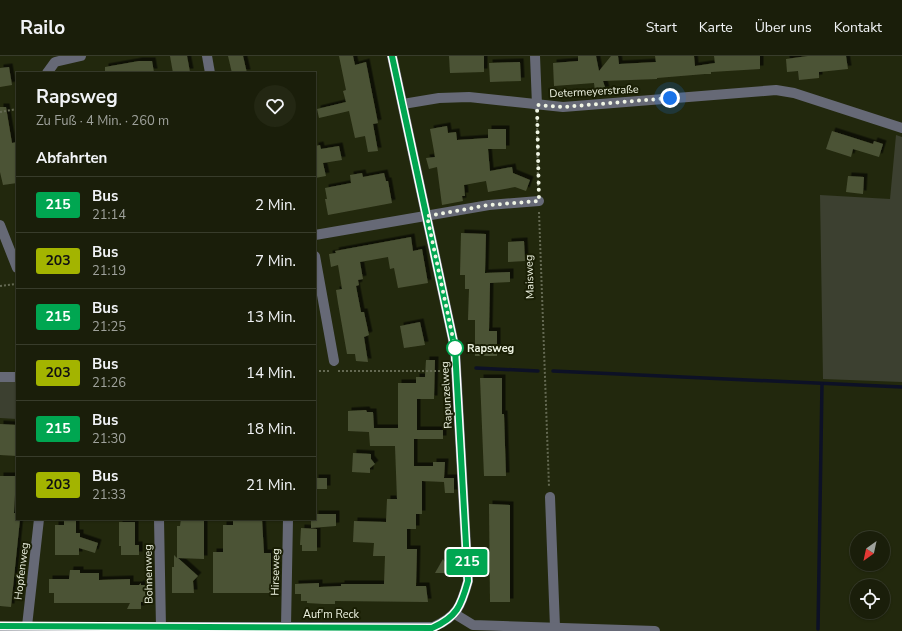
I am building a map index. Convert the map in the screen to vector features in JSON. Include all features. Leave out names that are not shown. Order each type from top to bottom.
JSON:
[{"type":"street","points":[[48,72],[55,62],[81,56]]},
{"type":"street","points":[[207,56],[210,72]]},
{"type":"street","points":[[392,56],[403,104]]},
{"type":"street","points":[[535,56],[537,105]]},
{"type":"street","name":"Determeyerstraße","points":[[403,104],[439,98],[469,97],[563,107],[776,90],[794,93],[902,128]]},
{"type":"street","name":"Rapunzelweg","points":[[403,104],[455,349],[468,581],[462,602],[455,614]]},
{"type":"street","points":[[316,235],[489,205],[539,201]]},
{"type":"street","points":[[0,224],[16,265]]},
{"type":"street","points":[[316,262],[334,361]]},
{"type":"street","points":[[0,377],[16,377]]},
{"type":"street","points":[[550,497],[555,626]]},
{"type":"street","name":"Hopfenweg","points":[[27,626],[39,520]]},
{"type":"street","name":"Bohnenweg","points":[[159,520],[161,628]]},
{"type":"street","name":"Hirseweg","points":[[286,626],[288,520]]},
{"type":"street","points":[[455,614],[472,625],[555,626],[655,631]]},
{"type":"street","name":"Auf'm Reck","points":[[0,626],[161,628],[286,626],[432,628],[445,622],[455,614]]},
{"type":"path","name":"Maisweg","points":[[537,105],[550,497]]},
{"type":"path","points":[[0,112],[16,109]]},
{"type":"path","points":[[0,286],[16,284]]},
{"type":"path","points":[[316,371],[456,371]]},
{"type":"green space","points":[[896,135],[902,137],[902,382],[823,379],[820,195],[890,199]]},
{"type":"green space","points":[[0,382],[16,382],[16,419],[0,418]]},
{"type":"building","points":[[170,56],[187,56],[190,72],[173,72]]},
{"type":"building","points":[[228,56],[243,56],[247,72],[232,72]]},
{"type":"building","points":[[339,56],[353,56],[355,65],[366,62],[378,123],[373,124],[378,151],[368,152],[365,136],[355,138],[349,111],[319,118],[317,109],[346,102],[343,91],[346,90]]},
{"type":"building","points":[[449,56],[484,56],[484,72],[450,73]]},
{"type":"building","points":[[578,56],[596,56],[599,71],[611,56],[618,56],[619,64],[656,62],[655,56],[694,56],[695,66],[715,63],[714,56],[760,56],[760,69],[711,72],[711,74],[657,79],[603,81],[606,90],[595,91],[594,83],[554,86],[553,63],[578,61]]},
{"type":"building","points":[[808,56],[846,56],[848,69],[819,72],[819,78],[799,80],[798,71],[787,72],[786,59]]},
{"type":"building","points":[[139,61],[152,61],[154,72],[105,72],[105,67]]},
{"type":"building","points":[[520,62],[521,81],[490,82],[489,63]]},
{"type":"building","points":[[9,67],[12,85],[0,87],[0,68]]},
{"type":"building","points":[[0,107],[6,107],[12,143],[16,142],[16,183],[3,185],[0,172]]},
{"type":"building","points":[[447,126],[448,133],[456,132],[457,140],[488,138],[488,129],[506,129],[506,149],[488,149],[490,171],[512,167],[513,173],[530,180],[526,191],[515,187],[488,192],[486,181],[464,185],[465,196],[462,196],[463,201],[442,205],[437,167],[429,169],[426,158],[435,157],[430,129]]},
{"type":"building","points":[[832,131],[873,144],[874,141],[883,144],[879,157],[853,149],[851,157],[826,149]]},
{"type":"building","points":[[320,145],[321,149],[339,146],[342,160],[323,163],[326,176],[316,178],[316,146]]},
{"type":"building","points":[[362,173],[363,177],[384,173],[386,181],[388,181],[392,203],[328,215],[325,199],[327,199],[325,188],[351,183],[350,175]]},
{"type":"building","points":[[848,176],[864,177],[863,194],[846,192]]},
{"type":"building","points":[[461,233],[486,234],[485,273],[510,272],[510,282],[490,283],[489,331],[497,331],[497,356],[475,356],[475,320],[468,320],[469,289],[465,289],[465,275],[460,275]]},
{"type":"building","points":[[411,237],[413,251],[422,249],[428,283],[398,288],[394,268],[390,269],[388,257],[360,262],[363,279],[358,280],[359,285],[356,286],[361,312],[364,312],[369,335],[364,337],[368,362],[356,361],[355,354],[347,354],[336,290],[342,289],[338,265],[331,267],[329,254],[336,253],[335,251]]},
{"type":"building","points":[[524,241],[525,261],[508,262],[508,242]]},
{"type":"building","points":[[420,322],[425,345],[404,348],[400,326]]},
{"type":"building","points":[[426,360],[435,360],[434,399],[417,399],[417,430],[443,430],[443,439],[414,439],[414,466],[433,466],[433,462],[445,462],[444,478],[454,478],[454,493],[445,493],[444,482],[422,481],[422,514],[416,514],[416,529],[407,529],[407,549],[417,549],[416,586],[426,586],[428,602],[335,601],[335,604],[324,604],[307,603],[307,601],[301,601],[301,594],[295,594],[295,584],[319,583],[319,587],[341,586],[341,584],[384,584],[385,556],[373,556],[374,543],[353,542],[354,521],[386,522],[387,499],[397,499],[395,446],[370,446],[369,432],[348,431],[348,411],[366,410],[367,412],[373,412],[374,428],[398,428],[398,383],[416,383],[416,377],[425,377]]},
{"type":"building","points":[[480,378],[502,378],[502,414],[504,414],[506,476],[484,476]]},
{"type":"building","points":[[0,424],[16,425],[16,456],[0,455]]},
{"type":"building","points":[[353,453],[371,454],[371,459],[375,464],[370,468],[370,473],[352,472]]},
{"type":"building","points":[[0,476],[16,476],[14,513],[16,513],[16,520],[20,520],[11,607],[0,606]]},
{"type":"building","points":[[316,478],[327,478],[327,489],[316,489]]},
{"type":"building","points":[[489,504],[510,505],[510,602],[490,602]]},
{"type":"building","points":[[316,514],[336,514],[336,526],[311,528],[311,520],[316,520]]},
{"type":"building","points":[[64,520],[76,520],[76,533],[80,533],[80,537],[98,543],[95,553],[79,548],[79,555],[55,555],[55,525],[64,525]]},
{"type":"building","points":[[181,520],[204,520],[204,559],[178,558],[198,576],[193,581],[194,593],[172,593],[172,567],[174,567],[174,555],[177,558],[177,526],[180,526]]},
{"type":"building","points":[[233,520],[262,520],[264,553],[271,553],[271,593],[213,593],[213,552],[223,552],[223,525],[233,525]]},
{"type":"building","points":[[119,522],[135,522],[135,545],[139,545],[139,555],[121,555],[121,546],[119,546]]},
{"type":"building","points":[[301,528],[317,529],[317,551],[302,551],[302,545],[300,545]]},
{"type":"building","points":[[443,559],[451,573],[435,573]]},
{"type":"building","points":[[70,570],[80,570],[80,573],[99,573],[99,580],[130,579],[130,585],[139,585],[141,583],[141,585],[148,585],[148,602],[141,602],[141,609],[127,609],[130,603],[54,603],[54,593],[49,593],[49,579],[69,579]]},
{"type":"waterway","points":[[476,368],[538,371]]},
{"type":"waterway","points":[[553,371],[902,387]]},
{"type":"waterway","points":[[818,629],[822,384]]},
{"type":"bus line","name":"215","points":[[0,626],[161,628],[356,626],[432,628],[445,622],[455,614],[462,602],[468,581],[455,349],[392,56]]},
{"type":"place","name":"Rapsweg","points":[[455,348]]},
{"type":"route","points":[[455,348],[427,216],[489,205],[539,201],[537,105],[563,107],[670,98]]}]
